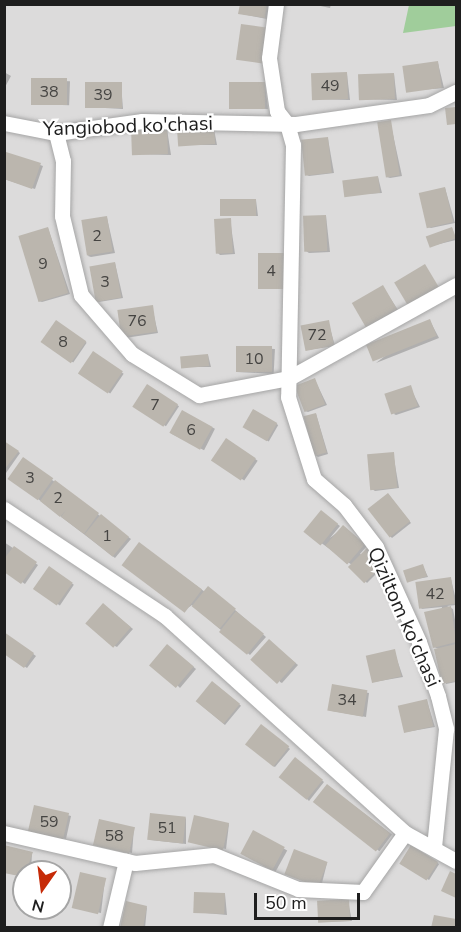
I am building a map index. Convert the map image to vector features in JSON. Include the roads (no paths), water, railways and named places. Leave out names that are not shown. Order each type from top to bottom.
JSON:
[{"type":"street","points":[[276,4],[269,58],[277,111],[287,124]]},
{"type":"street","name":"Yangiobod ko'chasi","points":[[4,123],[56,133],[142,121],[287,124],[429,105],[456,92]]},
{"type":"street","name":"Qiziltom ko'chasi","points":[[287,124],[293,145],[288,397],[314,479],[344,505],[376,547],[419,642],[438,696],[446,729],[434,848]]},
{"type":"street","points":[[56,133],[63,161],[62,216],[81,295],[132,354],[199,395],[289,378],[456,285]]},
{"type":"street","points":[[4,509],[165,616],[405,833],[456,861]]},
{"type":"street","points":[[4,833],[126,861],[214,855],[298,889],[363,892],[405,833]]},
{"type":"street","points":[[110,927],[126,861]]}]
